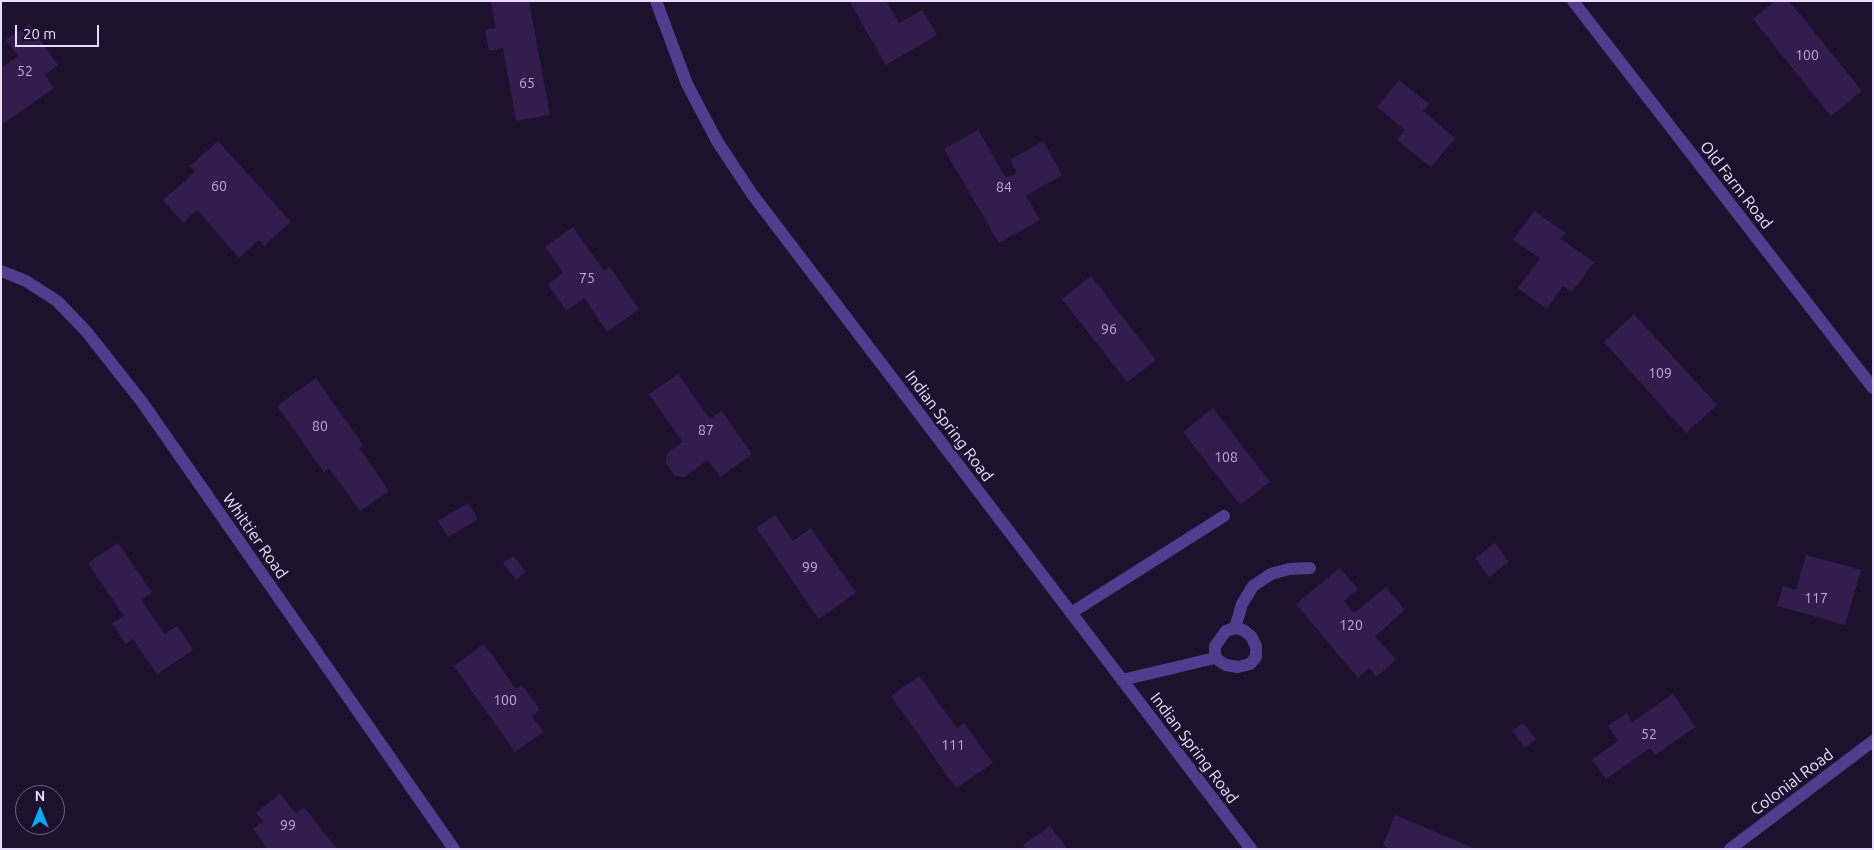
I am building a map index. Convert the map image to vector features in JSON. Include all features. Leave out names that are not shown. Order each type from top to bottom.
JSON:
[{"type":"street","name":"Indian Spring Road","points":[[656,1],[687,84],[734,167],[1250,849]]},
{"type":"street","name":"Old Farm Road","points":[[1573,1],[1873,388]]},
{"type":"street","name":"Whittier Road","points":[[1,271],[34,286],[57,301],[86,331],[142,402],[454,849]]},
{"type":"street","points":[[1071,613],[1224,516]]},
{"type":"street","points":[[1234,628],[1242,604],[1252,586],[1271,574],[1289,569],[1310,568]]},
{"type":"street","points":[[1122,680],[1216,658],[1226,665],[1238,668],[1250,664],[1256,657],[1256,646],[1251,636],[1243,630],[1234,628],[1226,631],[1220,637],[1216,646],[1216,658]]},
{"type":"street","name":"Colonial Road","points":[[1730,849],[1873,741]]},
{"type":"building","points":[[529,1],[550,115],[516,121],[503,48],[489,51],[485,30],[496,28],[491,2]]},
{"type":"building","points":[[849,1],[886,1],[899,23],[922,10],[937,35],[886,65]]},
{"type":"building","points":[[1775,1],[1789,1],[1862,91],[1831,116],[1753,19]]},
{"type":"building","points":[[29,24],[58,65],[45,75],[54,88],[1,125],[1,68],[18,56],[6,40]]},
{"type":"building","points":[[1399,80],[1429,104],[1423,111],[1455,138],[1431,167],[1397,140],[1405,130],[1377,107]]},
{"type":"building","points":[[978,130],[1006,178],[1017,173],[1010,160],[1043,141],[1062,175],[1026,196],[1040,220],[999,243],[944,149]]},
{"type":"building","points":[[218,141],[291,222],[264,246],[259,240],[239,258],[197,210],[183,223],[163,200],[195,172],[190,166]]},
{"type":"building","points":[[1534,211],[1566,233],[1561,239],[1594,262],[1572,292],[1563,286],[1547,309],[1518,288],[1540,258],[1513,240]]},
{"type":"building","points":[[573,227],[604,271],[610,267],[639,309],[607,332],[584,298],[566,311],[548,284],[563,273],[545,247]]},
{"type":"building","points":[[1091,276],[1156,360],[1127,382],[1062,299]]},
{"type":"building","points":[[1634,314],[1717,405],[1686,433],[1604,342]]},
{"type":"building","points":[[678,374],[710,419],[722,411],[752,454],[720,477],[708,460],[684,477],[675,476],[666,463],[667,453],[683,442],[649,394]]},
{"type":"building","points":[[316,378],[363,445],[359,448],[389,491],[360,511],[329,468],[324,472],[277,406]]},
{"type":"building","points":[[1213,408],[1270,482],[1240,505],[1183,432]]},
{"type":"building","points":[[468,503],[478,519],[448,537],[438,521]]},
{"type":"building","points":[[775,515],[793,541],[811,528],[856,593],[819,619],[756,528]]},
{"type":"building","points":[[118,543],[152,593],[141,600],[165,634],[177,626],[193,650],[157,674],[133,639],[126,644],[112,623],[124,616],[88,563]]},
{"type":"building","points":[[1495,543],[1509,562],[1489,577],[1475,558]]},
{"type":"building","points":[[1806,555],[1861,570],[1845,625],[1777,606],[1783,586],[1796,590]]},
{"type":"building","points":[[513,556],[526,572],[516,580],[503,563]]},
{"type":"building","points":[[1340,568],[1358,589],[1344,601],[1354,613],[1386,587],[1405,610],[1375,636],[1396,660],[1376,677],[1369,668],[1358,678],[1296,604]]},
{"type":"building","points":[[484,644],[516,689],[522,685],[540,710],[532,716],[543,732],[515,752],[454,666]]},
{"type":"building","points":[[919,676],[957,728],[964,723],[993,763],[956,788],[891,696]]},
{"type":"building","points":[[1673,694],[1695,727],[1655,755],[1650,748],[1606,779],[1592,759],[1618,741],[1608,726],[1627,713],[1632,722]]},
{"type":"building","points":[[1523,723],[1536,739],[1525,748],[1512,731]]},
{"type":"building","points":[[280,794],[296,813],[304,807],[337,849],[268,849],[253,829],[263,821],[256,813]]},
{"type":"building","points":[[1395,815],[1476,849],[1391,849],[1383,845]]},
{"type":"building","points":[[1050,826],[1067,849],[1026,849],[1023,845]]}]
